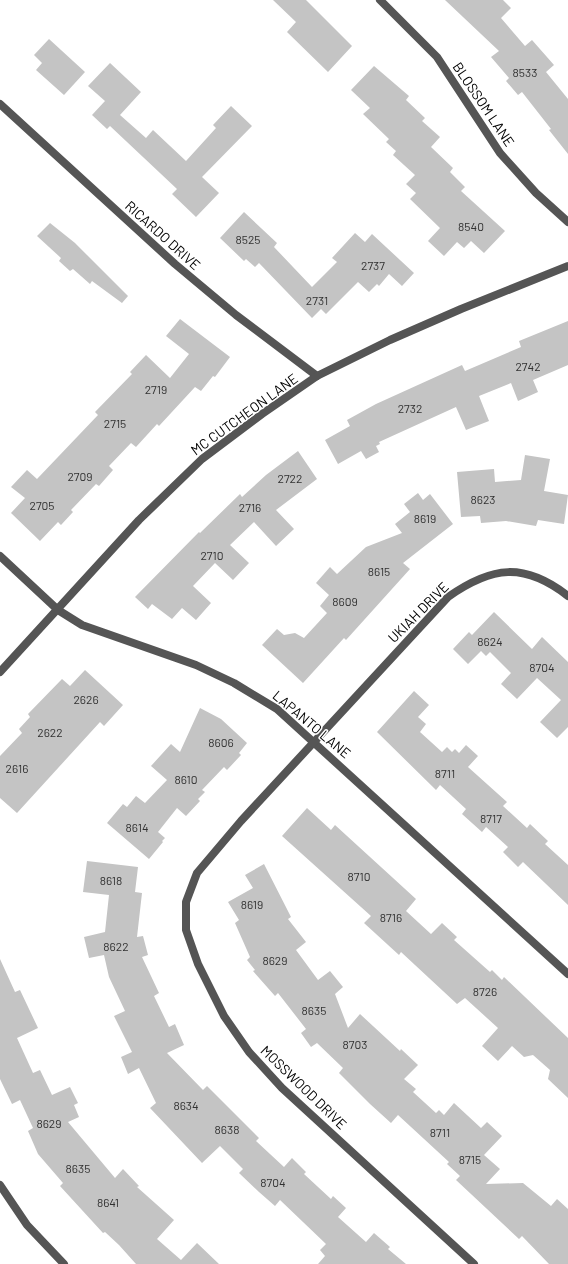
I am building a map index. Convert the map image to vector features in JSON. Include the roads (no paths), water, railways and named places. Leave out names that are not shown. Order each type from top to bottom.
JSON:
[{"type":"street","name":"BLOSSOM LANE","points":[[380,0],[437,57],[500,153],[536,193],[568,222]]},
{"type":"street","name":"RICARDO DRIVE","points":[[0,104],[174,264],[236,315],[317,376]]},
{"type":"street","name":"MC CUTCHEON LANE","points":[[0,672],[139,520],[202,459],[262,414],[317,376],[404,334],[568,266]]},
{"type":"street","name":"LAPANTO LANE","points":[[0,556],[58,610],[82,625],[196,665],[234,683],[277,709],[315,741],[568,974]]},
{"type":"street","name":"UKIAH DRIVE","points":[[315,741],[448,597],[470,582],[502,572],[536,576],[568,596]]},
{"type":"street","name":"MOSSWOOD DRIVE","points":[[315,741],[241,821],[197,873],[186,902],[186,930],[198,964],[224,1016],[249,1052],[282,1088],[474,1264]]},
{"type":"street","points":[[0,1185],[27,1225],[64,1264]]}]
